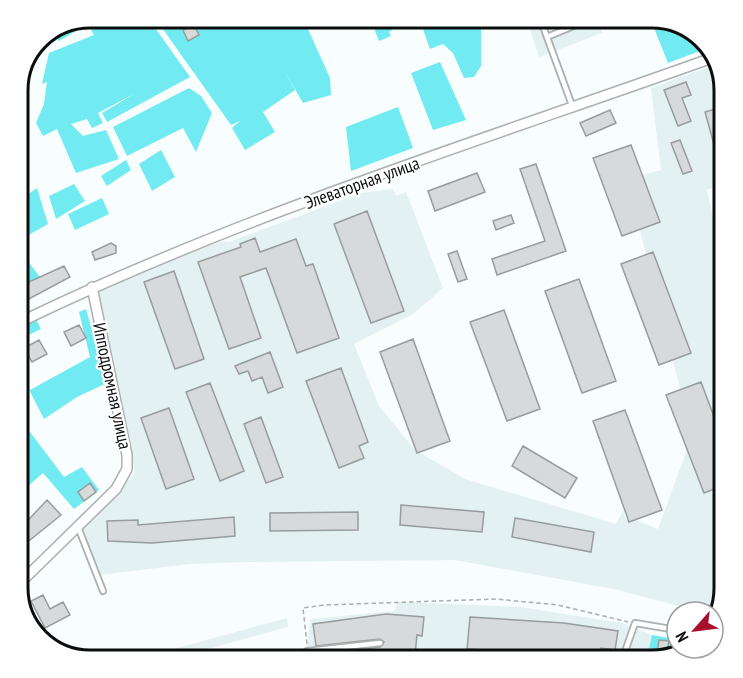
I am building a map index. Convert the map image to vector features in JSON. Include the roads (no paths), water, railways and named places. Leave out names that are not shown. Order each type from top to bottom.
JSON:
[{"type":"street","name":"Элеваторная улица","points":[[29,318],[92,287],[355,185],[706,60]]},
{"type":"street","name":"Ипподромная улица","points":[[29,574],[116,489],[127,469],[127,455],[92,287]]},
{"type":"lane","points":[[544,28],[573,108]]},
{"type":"lane","points":[[547,37],[568,28]]},
{"type":"lane","points":[[78,527],[103,591]]},
{"type":"lane","points":[[626,650],[635,623],[665,628]]},
{"type":"lane","points":[[316,650],[380,643]]}]
